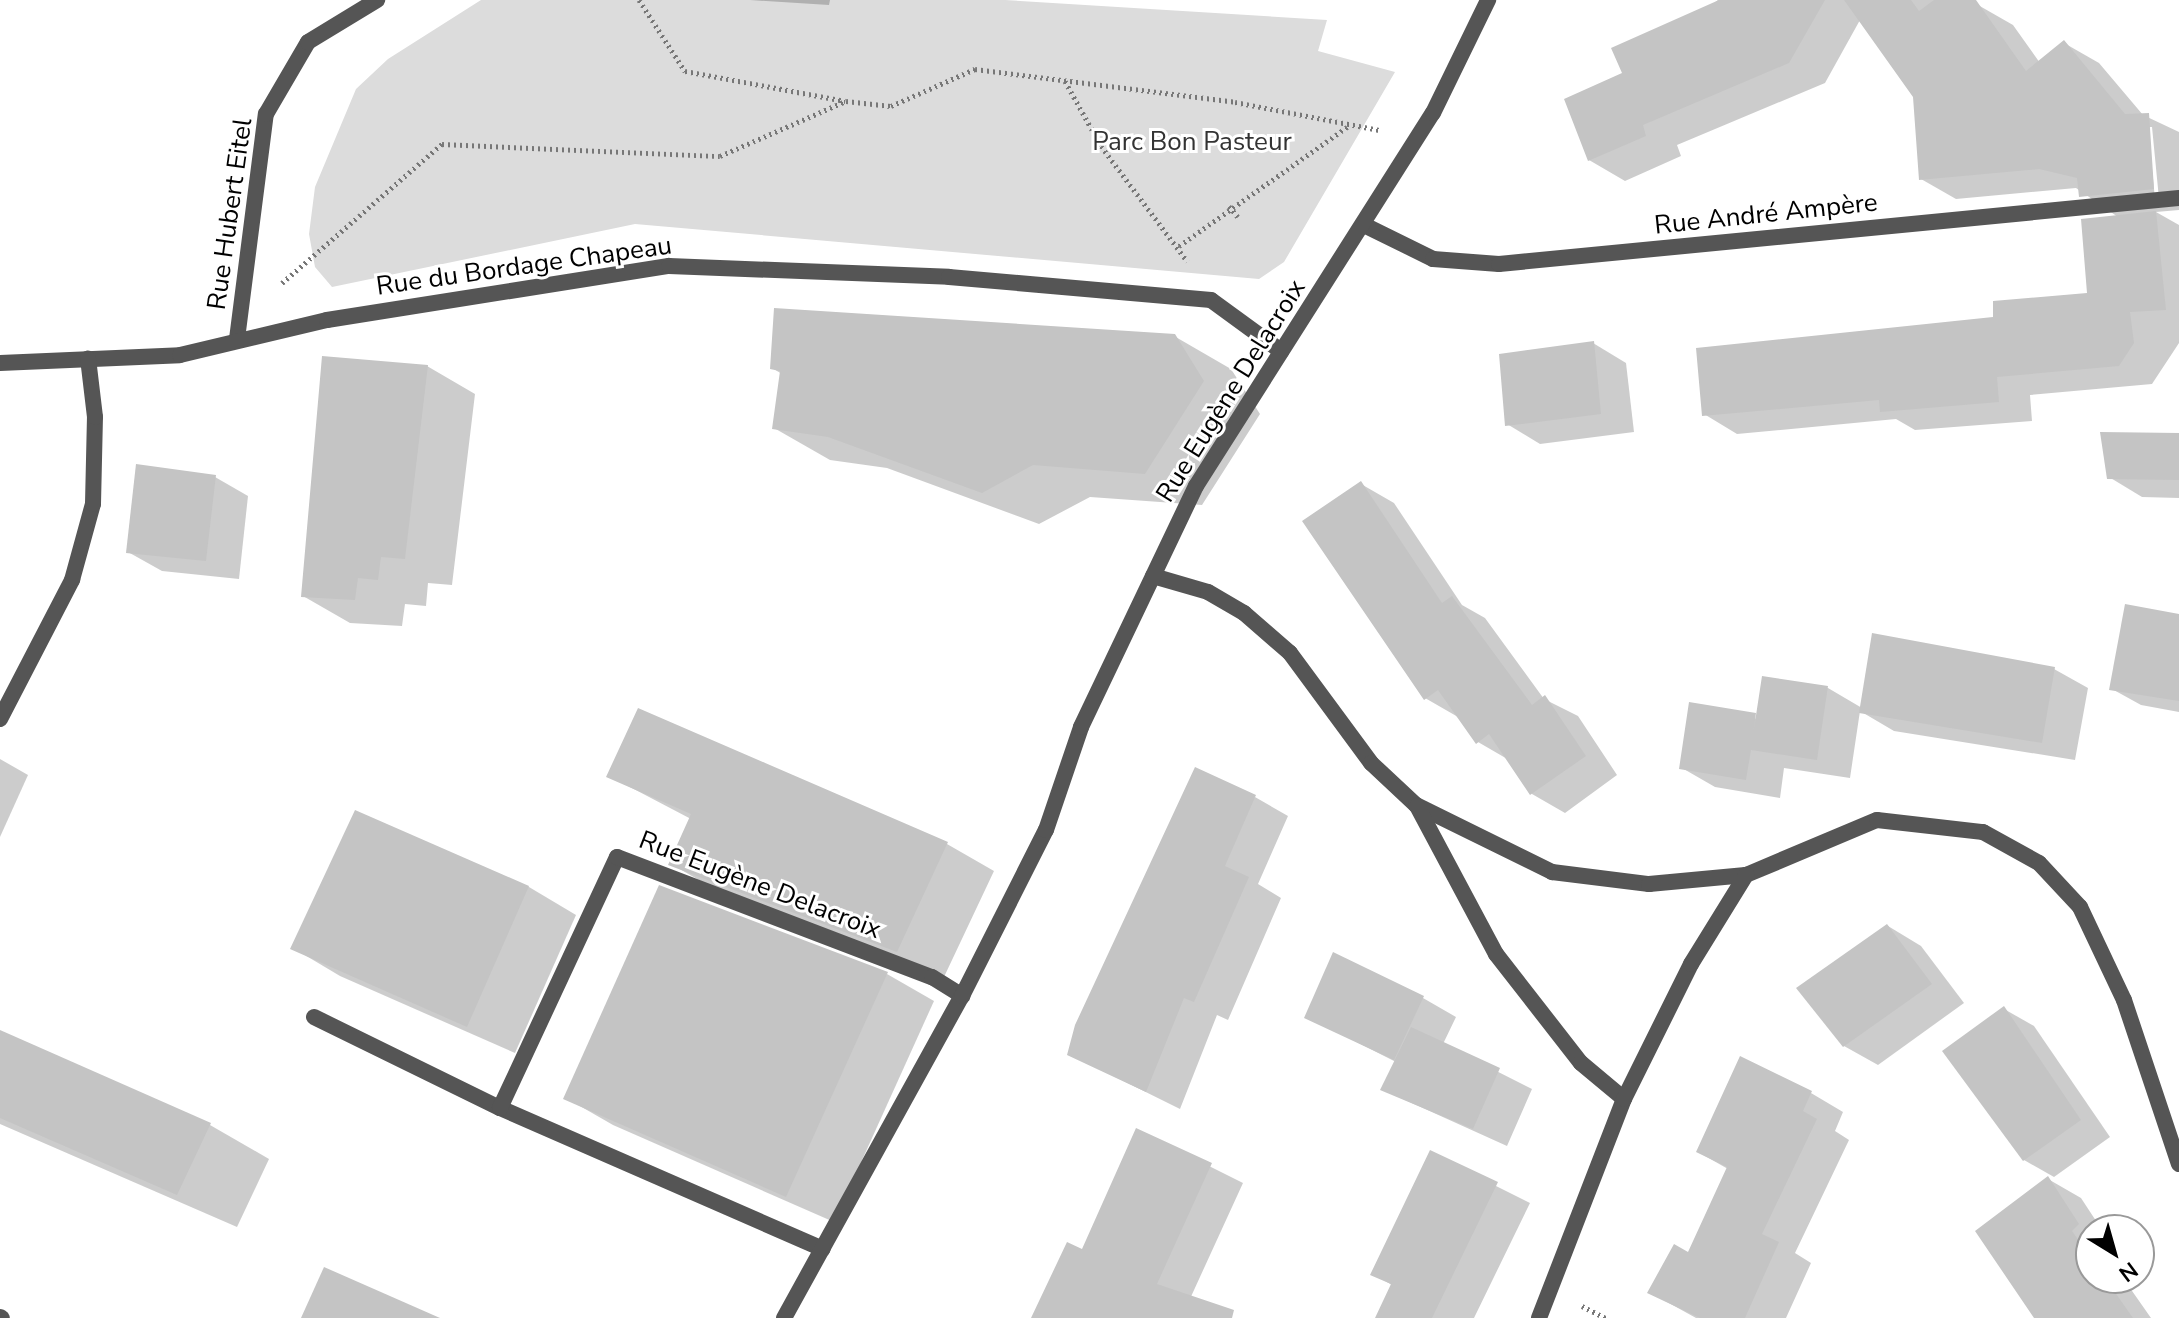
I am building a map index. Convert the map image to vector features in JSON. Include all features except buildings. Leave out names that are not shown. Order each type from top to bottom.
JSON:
[{"type":"street","name":"Rue Hubert Eitel","points":[[237,339],[266,114],[308,42],[377,0]]},
{"type":"street","name":"Rue Eugène Delacroix","points":[[784,1318],[962,996],[1046,830],[1081,727],[1196,486],[1417,137],[1488,0]]},
{"type":"street","name":"Rue André Ampère","points":[[1364,225],[1433,259],[1499,264],[2179,198]]},
{"type":"street","name":"Rue du Bordage Chapeau","points":[[0,363],[180,355],[327,320],[669,266],[949,277],[1211,300],[1281,351]]},
{"type":"street","points":[[0,719],[72,580],[93,504],[95,417],[88,358]]},
{"type":"street","points":[[1153,576],[1208,592],[1244,613],[1290,653],[1371,763],[1416,805],[1552,872],[1649,884],[1746,875],[1877,820],[1983,832],[2039,863],[2080,907],[2111,973],[2179,1164]]},
{"type":"street","points":[[1416,805],[1496,954],[1581,1063],[1624,1099]]},
{"type":"street","name":"Rue Eugène Delacroix","points":[[500,1108],[617,857],[932,977],[962,996]]},
{"type":"street","points":[[1539,1318],[1624,1099],[1691,964],[1746,875]]},
{"type":"street","points":[[314,1017],[500,1108],[822,1249]]},
{"type":"path","points":[[639,0],[685,71],[846,101],[891,106],[975,69],[1235,102],[1417,137]]},
{"type":"path","points":[[1064,80],[1101,146],[1179,246],[1190,267]]},
{"type":"path","points":[[239,320],[442,144],[720,156],[846,101]]},
{"type":"path","points":[[1179,246],[1229,206],[1351,124]]},
{"type":"path","points":[[1229,206],[1238,217]]},
{"type":"green space","name":"Parc Bon Pasteur","points":[[481,0],[1005,0],[1327,20],[1318,51],[1395,72],[1284,262],[1259,279],[635,224],[332,287],[315,267],[309,234],[315,187],[356,89],[388,59]]}]
